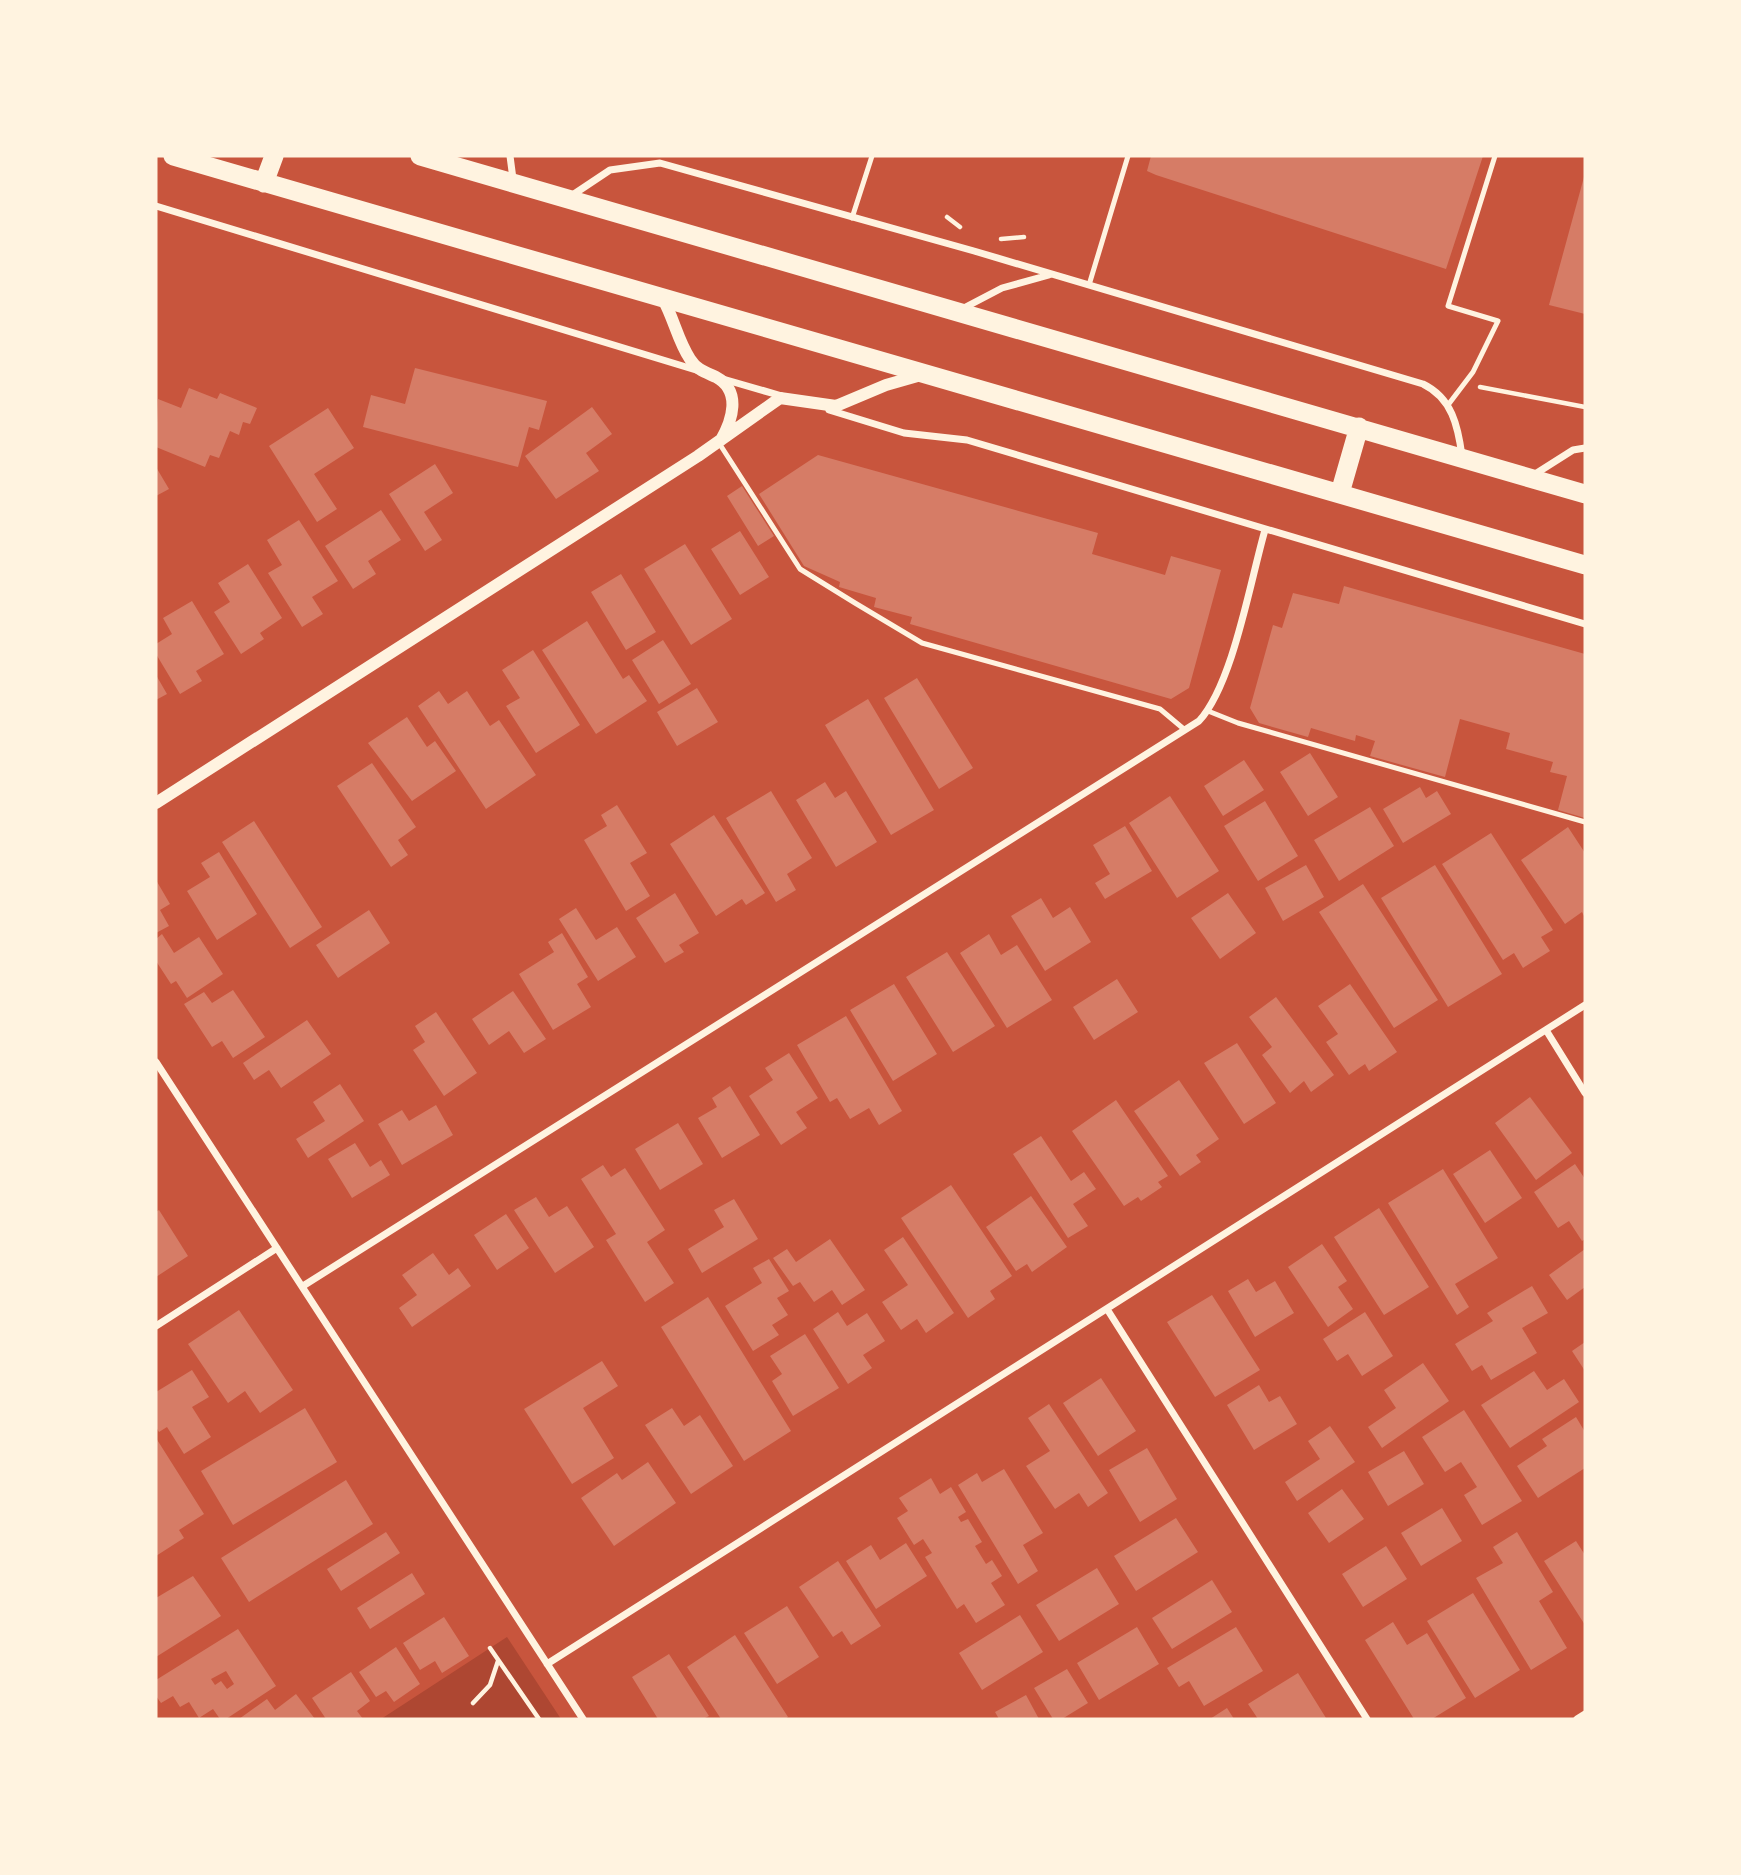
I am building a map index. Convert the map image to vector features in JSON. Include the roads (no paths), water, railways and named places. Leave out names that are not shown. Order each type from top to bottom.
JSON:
[{"type":"highway","points":[[173,156],[1585,565]]},
{"type":"highway","points":[[264,183],[274,156]]},
{"type":"highway","points":[[420,156],[1585,494]]},
{"type":"highway","points":[[1340,493],[1359,427]]},
{"type":"street","points":[[510,156],[513,182]]},
{"type":"street","points":[[568,198],[610,170],[660,163],[1089,285],[1436,390],[1448,405],[1459,432],[1462,458]]},
{"type":"street","points":[[156,206],[904,433],[967,440],[1585,624]]},
{"type":"street","points":[[957,312],[1002,288],[1050,274]]},
{"type":"street","points":[[663,299],[687,353],[729,389],[733,403],[729,425],[719,443]]},
{"type":"street","points":[[816,405],[841,405],[886,385],[925,374]]},
{"type":"street","points":[[156,803],[719,443],[772,402],[786,397]]},
{"type":"street","points":[[1528,478],[1573,450],[1585,448]]},
{"type":"street","points":[[303,1286],[1185,730],[1208,711],[1223,684],[1265,530]]},
{"type":"street","points":[[547,1664],[1585,1005]]},
{"type":"street","points":[[1546,1030],[1585,1093]]},
{"type":"street","points":[[156,1062],[583,1719]]},
{"type":"street","points":[[156,1326],[277,1248]]},
{"type":"street","points":[[1107,1309],[1367,1719]]},
{"type":"street","points":[[1577,1719],[1585,1714]]},
{"type":"lane","points":[[852,218],[872,156]]},
{"type":"lane","points":[[1089,285],[1128,156]]},
{"type":"lane","points":[[1448,405],[1468,379],[1498,321],[1448,306],[1495,156]]},
{"type":"lane","points":[[719,443],[800,569],[855,603],[922,643],[1160,709],[1185,730]]},
{"type":"lane","points":[[1208,711],[1238,723],[1585,822]]}]
